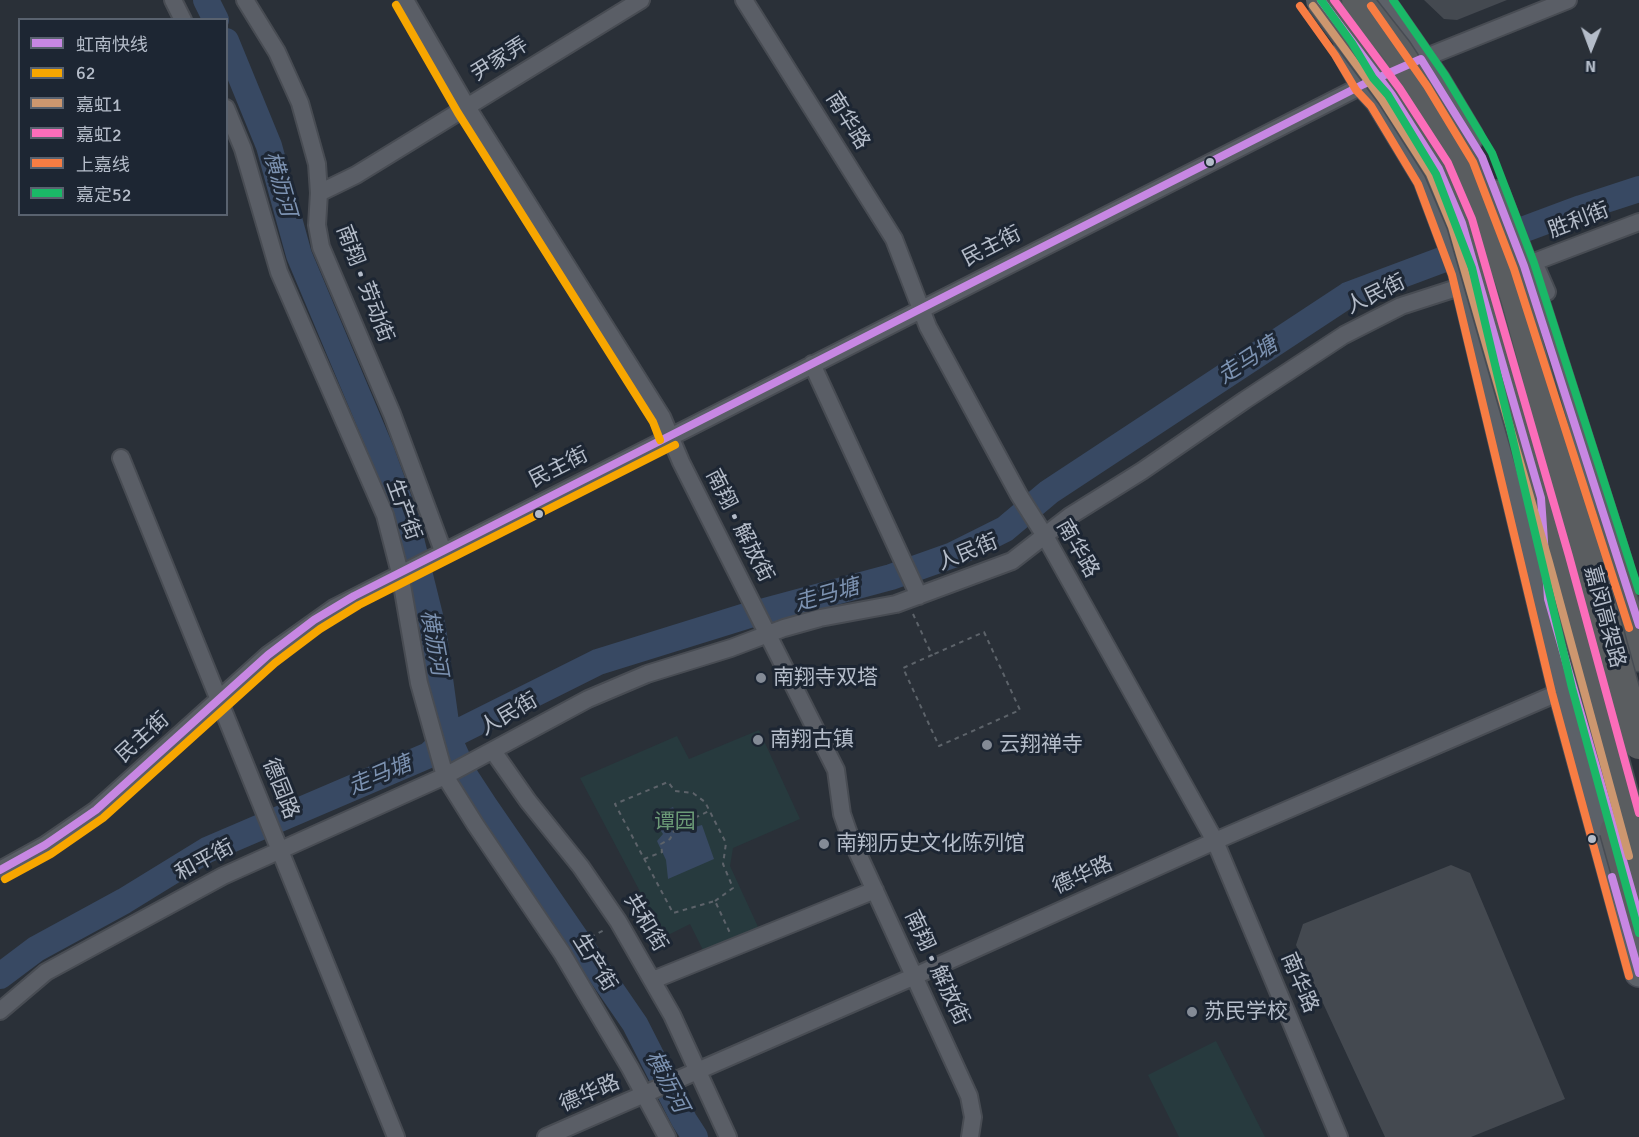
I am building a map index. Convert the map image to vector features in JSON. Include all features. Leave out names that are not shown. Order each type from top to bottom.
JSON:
[{"type":"highway","name":"嘉闵高架路","points":[[1321,0],[1386,87],[1439,169],[1462,223],[1639,744]]},
{"type":"highway","name":"嘉闵高架路","points":[[1357,0],[1397,51],[1471,169],[1484,200],[1516,298],[1555,493],[1639,853]]},
{"type":"highway","points":[[1555,493],[1616,577],[1639,657]]},
{"type":"highway","points":[[1555,493],[1548,599],[1639,916]]},
{"type":"main road","points":[[1308,0],[1344,49],[1364,84],[1379,100],[1427,179],[1464,278],[1562,691],[1639,973]]},
{"type":"main road","points":[[1380,0],[1421,59],[1482,157],[1506,221],[1527,258],[1534,296],[1639,625]]},
{"type":"street","points":[[173,0],[182,18]]},
{"type":"street","name":"南翔 • 劳动街","points":[[245,0],[277,52],[300,103],[314,148],[319,193],[317,225],[321,247],[392,414],[443,550]]},
{"type":"street","name":"南翔 • 解放街","points":[[405,0],[467,107],[662,417],[681,462],[836,770],[844,822],[969,1096],[973,1117],[970,1137]]},
{"type":"street","name":"尹家弄","points":[[319,193],[356,175],[640,0]]},
{"type":"street","name":"南华路","points":[[744,0],[894,238],[920,309],[1019,495],[1215,841],[1339,1137]]},
{"type":"street","name":"民主街","points":[[0,870],[45,845],[96,810],[268,655],[306,626],[354,596],[1364,84],[1568,0]]},
{"type":"street","name":"生产街","points":[[228,113],[243,149],[279,272],[385,515],[400,573],[419,683],[440,759],[452,773],[562,953],[630,1068],[667,1137]]},
{"type":"street","name":"胜利街","points":[[1527,258],[1639,222]]},
{"type":"street","name":"人民街","points":[[452,773],[556,714],[761,620],[820,618],[913,593],[1012,561],[1040,530],[1089,504],[1142,471],[1344,335],[1464,278]]},
{"type":"street","points":[[812,364],[906,566],[913,593]]},
{"type":"street","name":"德园路","points":[[121,458],[396,1137]]},
{"type":"street","name":"德华路","points":[[546,1137],[644,1096],[1215,841],[1639,657]]},
{"type":"street","name":"共和街","points":[[494,751],[541,819],[595,886],[652,980],[699,1071],[728,1137]]},
{"type":"street","name":"和平街","points":[[0,1011],[46,972],[224,876],[452,773]]},
{"type":"street","points":[[652,980],[875,890]]},
{"type":"path","points":[[913,593],[932,655]]},
{"type":"path","points":[[984,632],[1020,710],[939,746],[903,668],[932,655],[984,632]]},
{"type":"path","points":[[668,782],[675,791],[693,794],[705,802],[726,843],[723,864],[733,888],[715,901],[673,913],[644,860],[615,804],[668,782]]},
{"type":"path","points":[[644,860],[662,852],[661,844],[688,820],[709,811]]},
{"type":"path","points":[[715,901],[736,946]]},
{"type":"path","points":[[562,953],[599,932]]},
{"type":"green space","name":"谭园","points":[[759,730],[800,819],[733,848],[730,866],[759,929],[704,952],[690,924],[664,937],[580,778],[677,736],[689,759]]},
{"type":"green space","points":[[1216,1041],[1265,1137],[1179,1137],[1148,1075]]},
{"type":"water","points":[[673,807],[679,819],[691,828],[702,825],[714,859],[668,879],[666,860],[657,841],[663,834],[657,825],[658,814]]},
{"type":"building","points":[[1424,0],[1507,0],[1457,20],[1444,19]]},
{"type":"building","points":[[1451,865],[1470,873],[1565,1099],[1471,1137],[1385,1137],[1296,945],[1303,924]]},
{"type":"waterway","name":"横沥河","points":[[206,0],[215,18]]},
{"type":"waterway","name":"横沥河","points":[[228,46],[269,146],[299,255],[381,450],[406,519],[433,628],[448,737],[466,777],[635,1024],[695,1137]]},
{"type":"waterway","name":"走马塘","points":[[0,976],[36,949],[124,901],[207,850],[429,755],[448,737],[598,662],[746,616],[891,577],[953,555],[1005,529],[1049,492],[1348,295],[1581,208],[1639,189]]},
{"type":"transit line","name":"虹南快线","points":[[1321,0],[1392,95],[1439,169],[1462,223],[1541,498],[1548,599],[1639,916]]},
{"type":"transit line","name":"嘉定52","points":[[1321,0],[1352,43],[1373,78],[1388,95],[1436,174],[1472,268],[1572,688],[1639,933]]},
{"type":"transit line","name":"嘉虹2","points":[[1334,0],[1400,89],[1448,163],[1472,219],[1569,556],[1639,813]]},
{"type":"transit line","name":"嘉定52","points":[[1393,0],[1445,75],[1492,153],[1534,263],[1639,591]]},
{"type":"transit line","name":"62","points":[[396,5],[458,113],[653,422],[660,440]]},
{"type":"transit line","name":"上嘉线","points":[[1300,6],[1335,55],[1356,90],[1371,106],[1418,184],[1452,275],[1552,693],[1629,976]]},
{"type":"transit line","name":"嘉虹1","points":[[1313,6],[1383,101],[1430,174],[1452,227],[1549,562],[1629,856]]},
{"type":"transit line","name":"上嘉线","points":[[1371,6],[1427,86],[1473,162],[1514,269],[1629,628]]},
{"type":"transit line","name":"虹南快线","points":[[0,870],[45,845],[96,810],[268,655],[314,620],[354,596],[1364,84],[1421,59],[1482,157],[1524,266],[1639,625]]},
{"type":"transit line","name":"62","points":[[5,879],[51,854],[103,818],[275,663],[320,629],[359,605],[675,445]]},
{"type":"transit line","name":"虹南快线","points":[[1612,877],[1639,973]]},
{"type":"place","name":"南翔寺双塔","points":[[761,678]]},
{"type":"place","name":"南翔古镇","points":[[758,740]]},
{"type":"place","name":"云翔禅寺","points":[[987,745]]},
{"type":"place","name":"南翔历史文化陈列馆","points":[[824,844]]},
{"type":"place","name":"苏民学校","points":[[1192,1012]]}]
